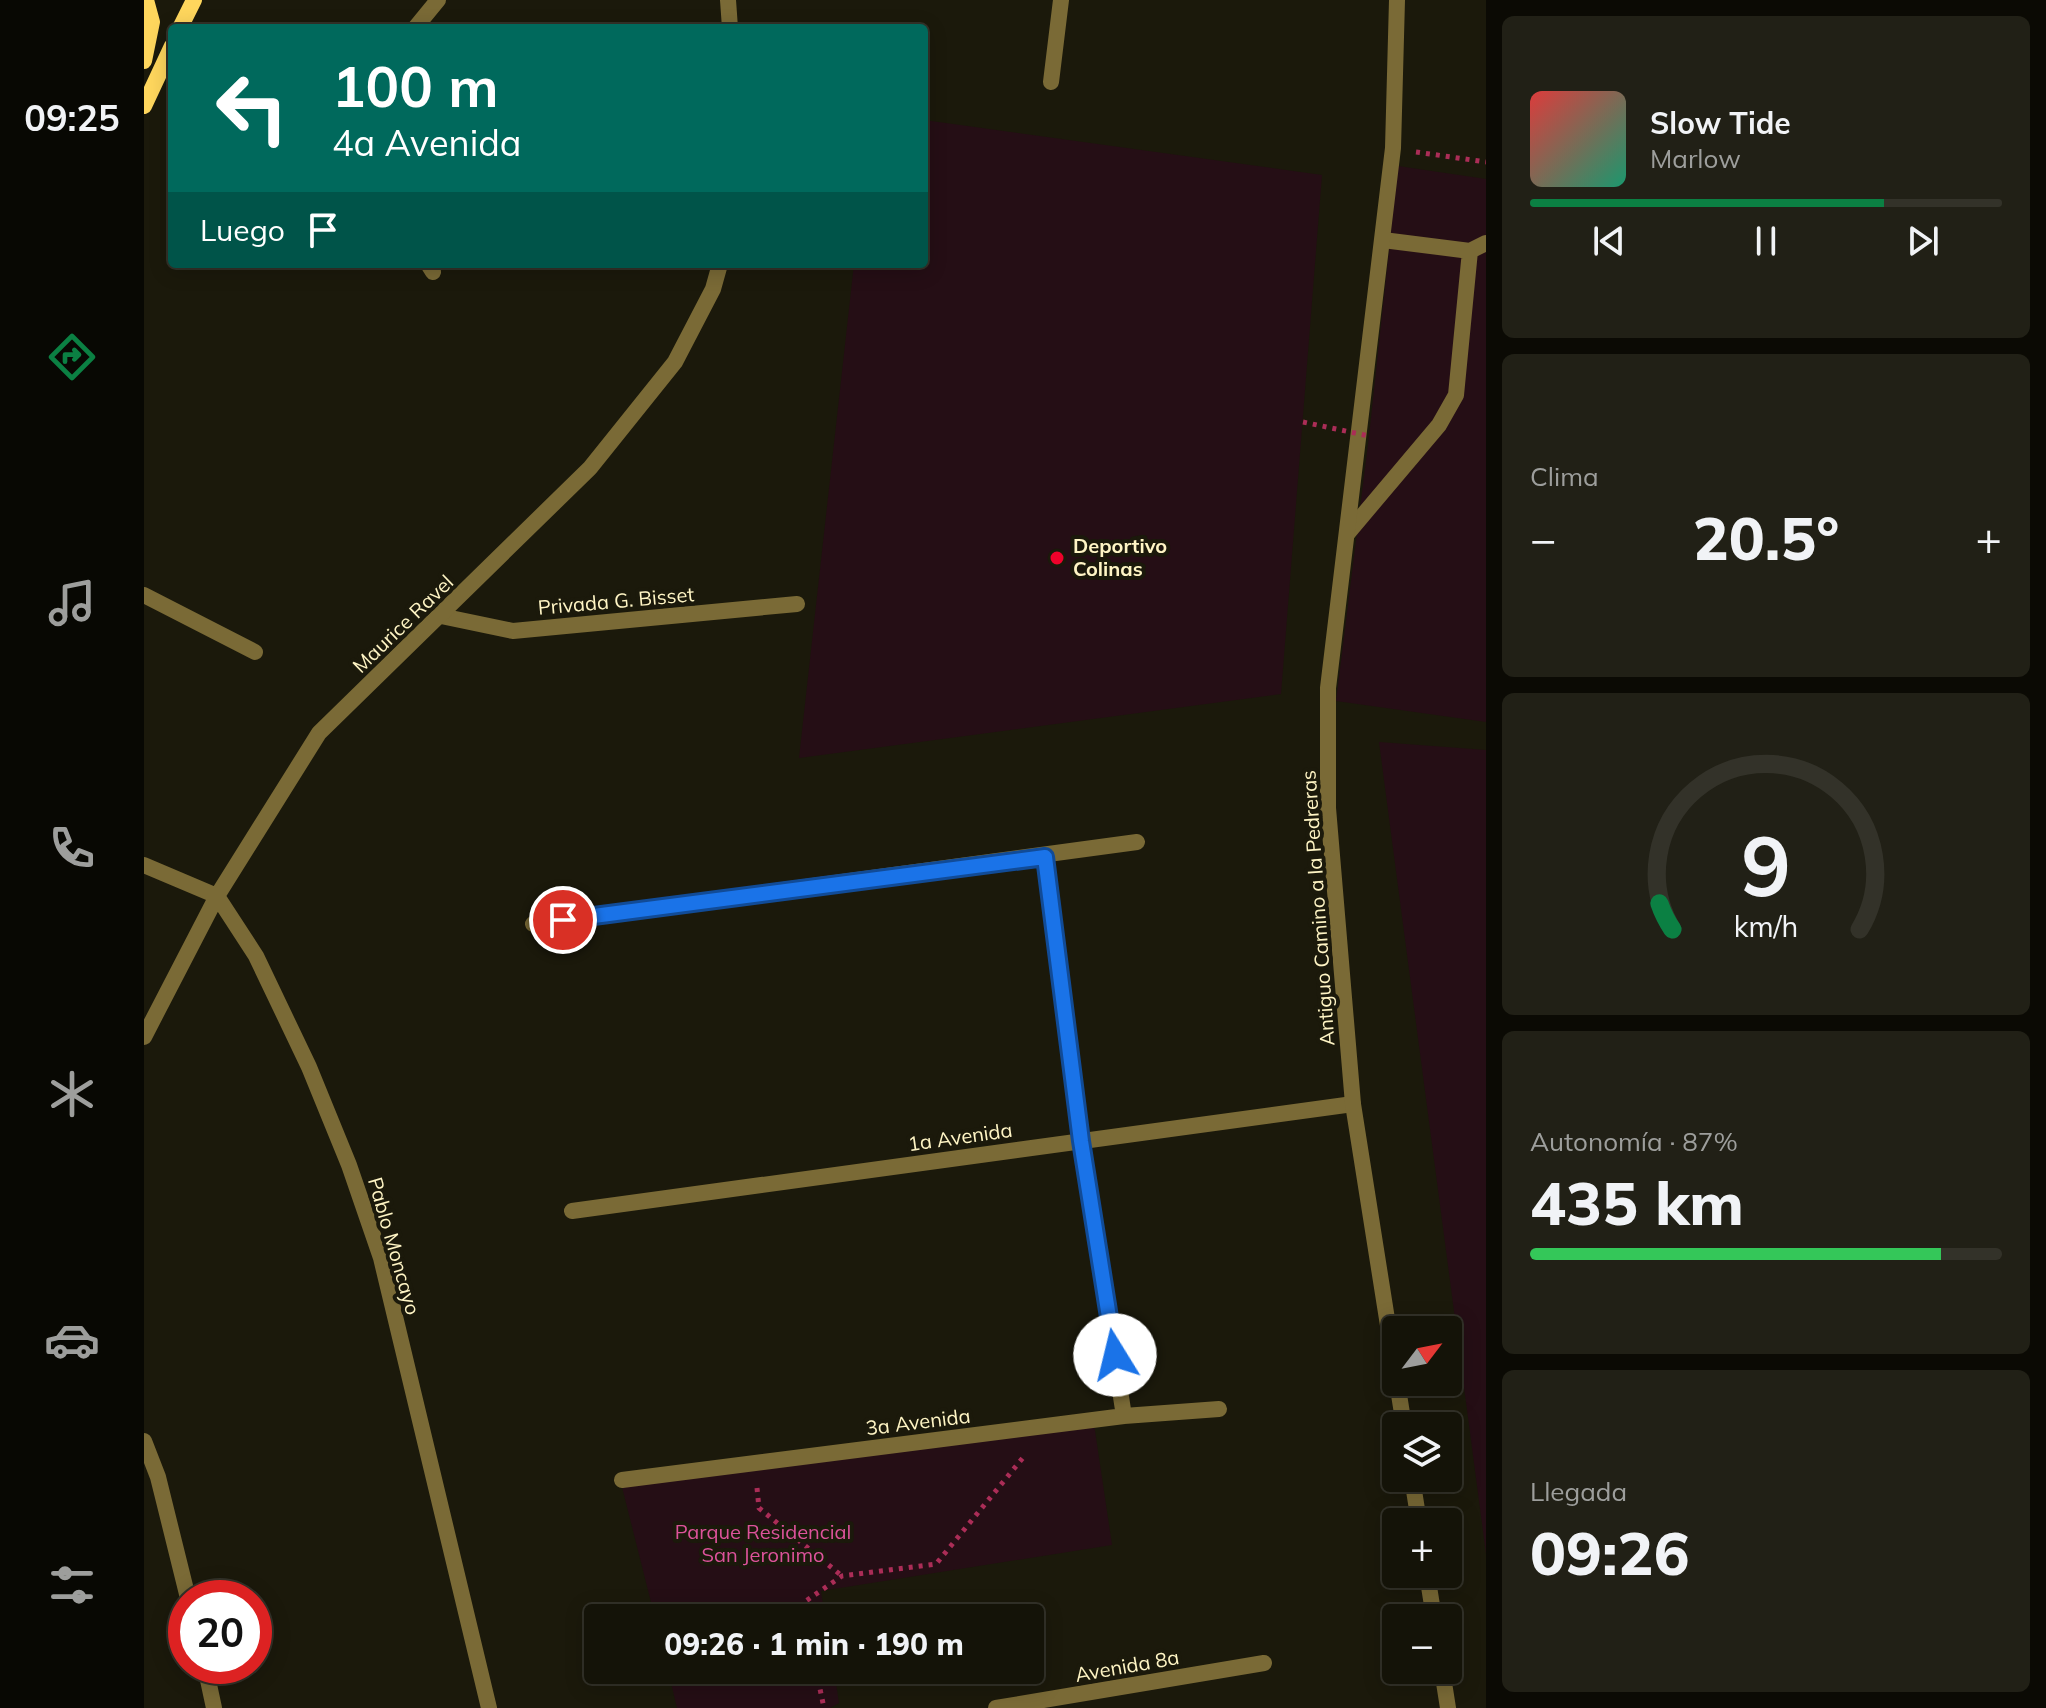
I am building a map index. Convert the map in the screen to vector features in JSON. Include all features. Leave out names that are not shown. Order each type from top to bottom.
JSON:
[{"type":"main road","points":[[144,61],[152,22],[146,0]]},
{"type":"main road","points":[[182,24],[194,0]]},
{"type":"main road","points":[[144,106],[168,55]]},
{"type":"street","points":[[418,24],[438,0]]},
{"type":"street","points":[[728,0],[730,24]]},
{"type":"street","points":[[1051,82],[1061,0]]},
{"type":"street","name":"Antiguo Camino a la Pedreras","points":[[1386,1316],[1353,1104],[1328,808],[1328,688],[1393,148],[1397,0]]},
{"type":"street","points":[[1347,534],[1439,425],[1456,395],[1478,247],[1383,240]]},
{"type":"street","name":"Maurice Ravel","points":[[144,1037],[217,896],[319,733],[590,468],[675,362],[713,289],[719,268]]},
{"type":"street","points":[[144,595],[255,652]]},
{"type":"street","name":"Privada G. Bisset","points":[[441,616],[513,631],[797,604]]},
{"type":"street","points":[[533,924],[1045,857],[1137,842]]},
{"type":"street","points":[[1045,857],[1081,1141],[1124,1416]]},
{"type":"street","points":[[144,865],[217,896]]},
{"type":"street","name":"Pablo Moncayo","points":[[217,896],[256,956],[309,1067],[349,1165],[381,1258],[489,1708]]},
{"type":"street","name":"1a Avenida","points":[[572,1211],[1353,1104]]},
{"type":"street","name":"3a Avenida","points":[[622,1480],[1124,1416],[1219,1409]]},
{"type":"street","points":[[144,1441],[158,1477],[184,1580]]},
{"type":"street","name":"Avenida 8a","points":[[996,1708],[1264,1663]]},
{"type":"street","points":[[209,1684],[214,1708]]},
{"type":"street","points":[[1444,1684],[1448,1708]]},
{"type":"path","points":[[1393,148],[1486,162]]},
{"type":"path","points":[[1303,422],[1369,436]]},
{"type":"path","points":[[803,1604],[842,1576],[936,1564],[1050,1425]]},
{"type":"path","points":[[756,1463],[759,1508],[842,1576]]},
{"type":"path","points":[[819,1684],[824,1708]]},
{"type":"green space","name":"Deportivo Colinas","points":[[928,121],[1322,175],[1281,694],[799,758],[854,268],[928,268]]},
{"type":"green space","points":[[1398,166],[1486,179],[1486,722],[1336,701]]},
{"type":"green space","points":[[1379,742],[1486,750],[1486,1554],[1462,1372],[1462,1316],[1455,1316]]},
{"type":"green space","name":"Parque Residencial San Jeronimo","points":[[1094,1424],[1112,1545],[821,1591],[823,1604],[651,1604],[622,1487]]},
{"type":"green space","points":[[671,1684],[836,1684],[839,1703],[830,1708],[677,1708]]},
{"type":"place","name":"Deportivo Colinas","points":[[1057,558]]},
{"type":"route","points":[[563,920],[1045,857],[1081,1141],[1115,1355]]}]
